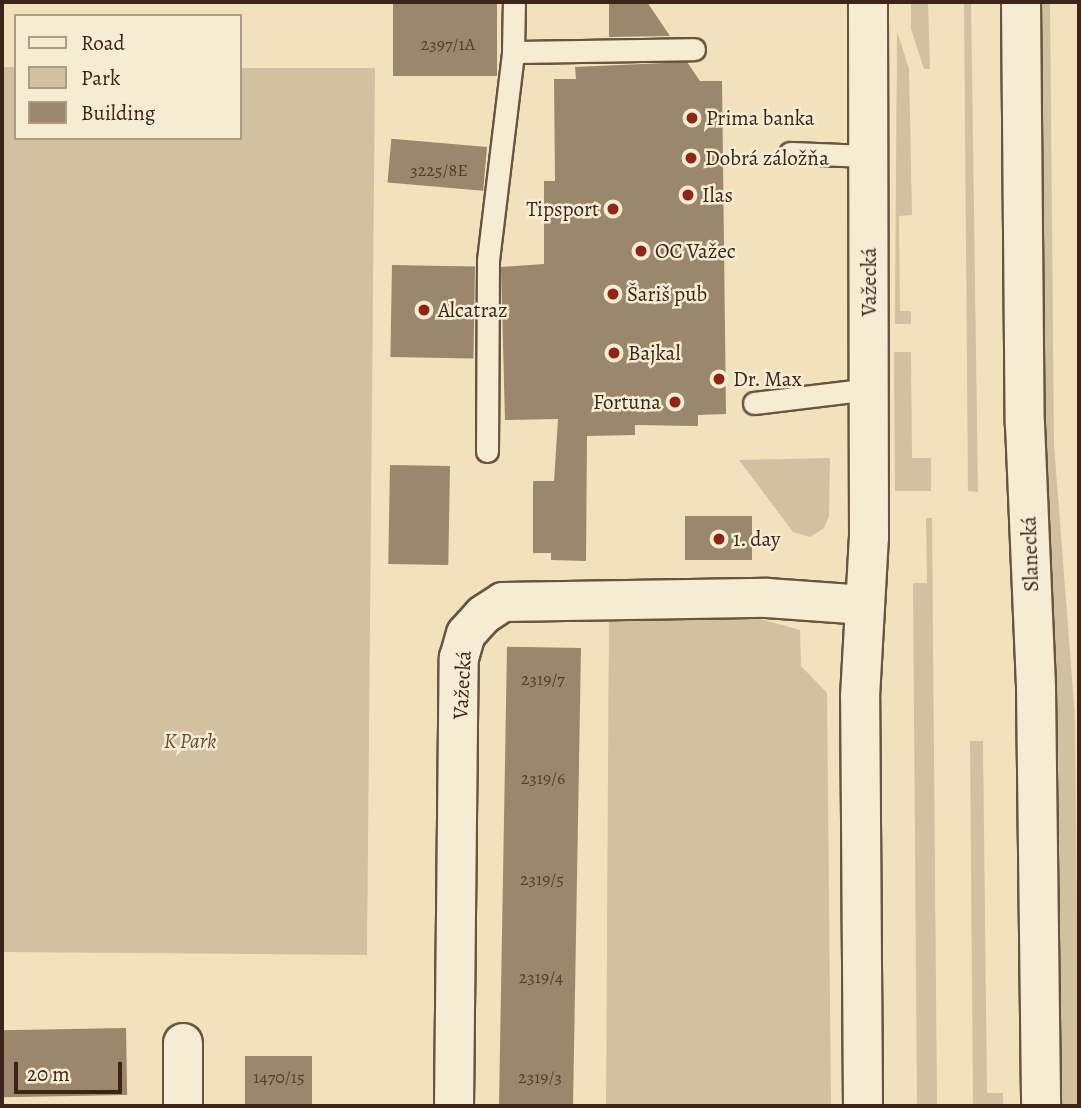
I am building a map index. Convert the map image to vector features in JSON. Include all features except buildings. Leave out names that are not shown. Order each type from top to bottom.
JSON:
[{"type":"street","name":"Važecká","points":[[863,1106],[860,697],[865,605],[869,389],[869,2]]},
{"type":"street","name":"Slanecká","points":[[1021,2],[1025,424],[1036,688],[1041,1106]]},
{"type":"street","name":"Važecká","points":[[454,1106],[459,658],[467,634],[483,615],[503,602],[767,598],[865,605]]},
{"type":"street","points":[[183,1043],[183,1106]]},
{"type":"lane","points":[[487,451],[488,260],[513,52],[514,2]]},
{"type":"lane","points":[[513,52],[694,49]]},
{"type":"lane","points":[[790,153],[869,156]]},
{"type":"lane","points":[[754,403],[869,389]]},
{"type":"green space","points":[[911,2],[928,2],[930,69],[924,69],[911,29]]},
{"type":"green space","points":[[964,2],[971,2],[978,492],[968,491]]},
{"type":"green space","points":[[1041,2],[1050,2],[1054,444],[1075,717],[1079,1106],[1062,1106],[1058,735],[1046,444]]},
{"type":"green space","points":[[897,31],[909,69],[912,215],[899,216],[900,311],[911,311],[911,324],[895,324]]},
{"type":"green space","name":"K Park","points":[[2,67],[14,67],[14,140],[242,140],[242,68],[375,68],[367,955],[2,952]]},
{"type":"green space","points":[[894,352],[911,352],[912,458],[931,458],[931,491],[895,491]]},
{"type":"green space","points":[[830,458],[829,516],[824,528],[810,537],[793,532],[739,460]]},
{"type":"green space","points":[[926,518],[932,518],[937,1106],[917,1106],[913,583],[927,583]]},
{"type":"green space","points":[[609,602],[760,619],[800,630],[801,666],[827,693],[831,1106],[606,1106]]},
{"type":"green space","points":[[970,741],[983,741],[987,1093],[1003,1093],[1003,1106],[973,1106]]},
{"type":"place","name":"Prima banka","points":[[692,118]]},
{"type":"place","name":"Dobrá záložňa","points":[[691,158]]},
{"type":"place","name":"Ilas","points":[[688,195]]},
{"type":"place","name":"Tipsport","points":[[613,209]]},
{"type":"place","name":"OC Važec","points":[[641,251]]},
{"type":"place","name":"Šariš pub","points":[[613,294]]},
{"type":"place","name":"Alcatraz","points":[[424,310]]},
{"type":"place","name":"Bajkal","points":[[614,353]]},
{"type":"place","name":"Dr. Max","points":[[719,379]]},
{"type":"place","name":"Fortuna","points":[[675,402]]},
{"type":"place","name":"1. day","points":[[719,539]]}]
